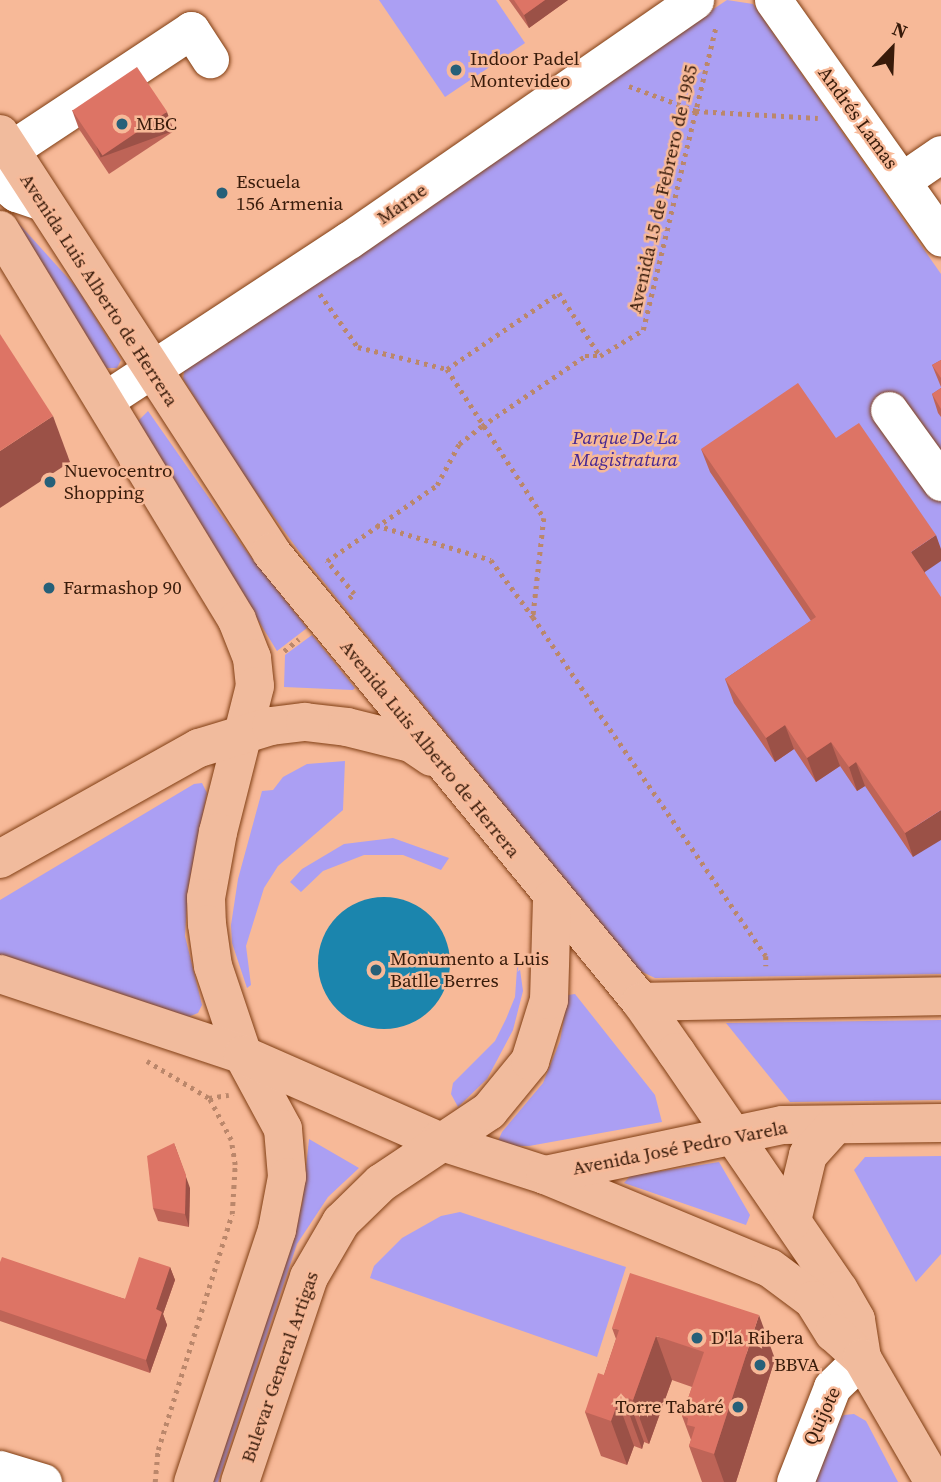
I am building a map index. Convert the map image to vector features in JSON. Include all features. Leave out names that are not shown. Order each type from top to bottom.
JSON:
[{"type":"main road","name":"Avenida Luis Alberto de Herrera","points":[[3,155],[42,202],[150,371],[271,552],[552,899],[641,1002],[856,1320],[862,1358]]},
{"type":"main road","points":[[0,230],[237,620],[252,658],[254,686],[218,832],[206,898],[213,966],[243,1055],[265,1090],[283,1129],[284,1202],[193,1482]]},
{"type":"main road","points":[[0,859],[199,748],[290,723],[347,727],[411,743],[447,770]]},
{"type":"main road","name":"Bulevar General Artigas","points":[[240,1482],[292,1322],[321,1252],[341,1222],[381,1183],[439,1141],[489,1111],[530,1060],[549,1000],[552,899]]},
{"type":"main road","points":[[0,974],[243,1055],[439,1141]]},
{"type":"main road","points":[[641,1002],[941,996]]},
{"type":"main road","name":"Avenida José Pedro Varela","points":[[545,1175],[783,1125],[941,1123]]},
{"type":"main road","points":[[792,1222],[808,1155],[834,1126]]},
{"type":"main road","name":"Avenida Luis Alberto de Herrera","points":[[439,1141],[545,1175],[770,1268],[813,1300],[834,1333],[862,1358],[934,1482]]},
{"type":"street","name":"Andrés Lamas","points":[[773,0],[941,237]]},
{"type":"street","name":"Marne","points":[[105,400],[303,271],[592,72],[707,6]]},
{"type":"street","points":[[3,155],[191,30],[210,59]]},
{"type":"street","points":[[903,180],[941,154]]},
{"type":"street","points":[[889,411],[941,482]]},
{"type":"street","name":"Quijote","points":[[795,1482],[832,1387],[862,1358]]},
{"type":"street","points":[[0,1469],[43,1482]]},
{"type":"path","name":"Avenida 15 de Febrero de 1985","points":[[252,658],[280,654],[354,594],[327,561],[375,525],[437,485],[459,444],[585,356],[600,356],[643,330],[696,111],[707,6]]},
{"type":"path","points":[[592,72],[696,111],[861,122]]},
{"type":"path","points":[[303,271],[358,347],[447,369],[544,518],[533,617]]},
{"type":"path","points":[[447,369],[559,293],[600,356]]},
{"type":"path","points":[[375,525],[491,560],[533,617],[765,956],[766,999]]},
{"type":"path","points":[[137,1058],[209,1098],[231,1140],[235,1165],[232,1214],[158,1450],[155,1482]]},
{"type":"path","points":[[209,1098],[265,1090]]},
{"type":"green space","name":"Indoor Padel Montevideo","points":[[379,0],[496,0],[525,43],[445,97]]},
{"type":"green space","name":"Parque De La Magistratura","points":[[727,0],[753,4],[941,274],[941,974],[655,978],[636,969],[298,550],[242,473],[183,379],[185,365],[193,356]]},
{"type":"green space","points":[[12,216],[77,288],[121,360],[117,368],[104,368]]},
{"type":"green space","points":[[148,411],[247,552],[307,628],[277,651],[137,422]]},
{"type":"green space","points":[[312,635],[355,688],[353,690],[284,687],[285,655]]},
{"type":"green space","points":[[345,761],[343,810],[278,866],[264,888],[246,946],[251,985],[247,988],[232,943],[231,925],[238,879],[262,791],[273,790],[283,777],[307,764]]},
{"type":"green space","points":[[202,783],[207,793],[188,889],[185,936],[202,1005],[198,1013],[188,1017],[0,955],[0,900],[194,784]]},
{"type":"green space","points":[[393,838],[449,858],[441,870],[403,855],[364,855],[323,871],[301,892],[290,882],[302,869],[344,844]]},
{"type":"green space","points":[[518,955],[523,991],[513,1030],[487,1079],[458,1107],[451,1094],[453,1083],[495,1041],[515,997]]},
{"type":"green space","points":[[575,994],[655,1095],[662,1122],[529,1146],[503,1146],[498,1141],[502,1132],[543,1083],[560,1041],[568,995]]},
{"type":"green space","points":[[941,1020],[941,1100],[790,1102],[726,1023]]},
{"type":"green space","points":[[309,1139],[359,1168],[328,1197],[297,1244],[218,1482],[213,1482],[302,1204]]},
{"type":"green space","points":[[941,1156],[941,1254],[916,1282],[854,1170],[865,1157]]},
{"type":"green space","points":[[719,1162],[750,1215],[746,1225],[624,1183],[630,1176]]},
{"type":"green space","points":[[460,1212],[626,1267],[597,1357],[370,1278],[374,1266],[402,1238],[441,1216]]},
{"type":"green space","points":[[854,1414],[866,1421],[898,1482],[814,1482],[832,1425],[844,1415]]},
{"type":"water","points":[[384,897],[409,902],[431,916],[445,938],[450,963],[445,988],[431,1010],[409,1024],[384,1029],[359,1024],[337,1010],[323,988],[318,963],[323,938],[337,916],[359,902]]},
{"type":"building","points":[[514,0],[545,0],[524,15]]},
{"type":"building","name":"MBC","points":[[137,67],[167,112],[103,155],[72,111]]},
{"type":"building","points":[[0,334],[53,416],[0,451]]},
{"type":"building","points":[[941,360],[941,378],[932,365]]},
{"type":"building","points":[[798,383],[836,438],[859,423],[936,535],[911,552],[941,597],[941,810],[905,833],[856,762],[849,767],[831,742],[807,758],[785,725],[766,738],[725,679],[816,617],[701,449]]},
{"type":"building","points":[[941,388],[941,409],[932,394]]},
{"type":"building","points":[[174,1143],[186,1175],[185,1214],[153,1208],[147,1156]]},
{"type":"building","points":[[2,1257],[125,1299],[139,1257],[170,1267],[156,1309],[162,1312],[146,1360],[0,1310]]},
{"type":"building","points":[[630,1273],[759,1315],[714,1454],[689,1446],[695,1427],[687,1425],[688,1418],[682,1416],[704,1352],[656,1336],[633,1400],[628,1398],[626,1405],[618,1402],[611,1421],[585,1412],[598,1373],[604,1375],[619,1330],[612,1328]]},
{"type":"place","name":"Indoor Padel Montevideo","points":[[456,70]]},
{"type":"place","name":"MBC","points":[[122,124]]},
{"type":"place","name":"Escuela 156 Armenia","points":[[222,193]]},
{"type":"place","name":"Nuevocentro Shopping","points":[[50,482]]},
{"type":"place","name":"Farmashop 90","points":[[49,588]]},
{"type":"place","name":"Monumento a Luis Batlle Berres","points":[[376,970]]},
{"type":"place","name":"D'la Ribera","points":[[697,1338]]},
{"type":"place","name":"BBVA","points":[[760,1365]]},
{"type":"place","name":"Torre Tabaré","points":[[738,1407]]}]
